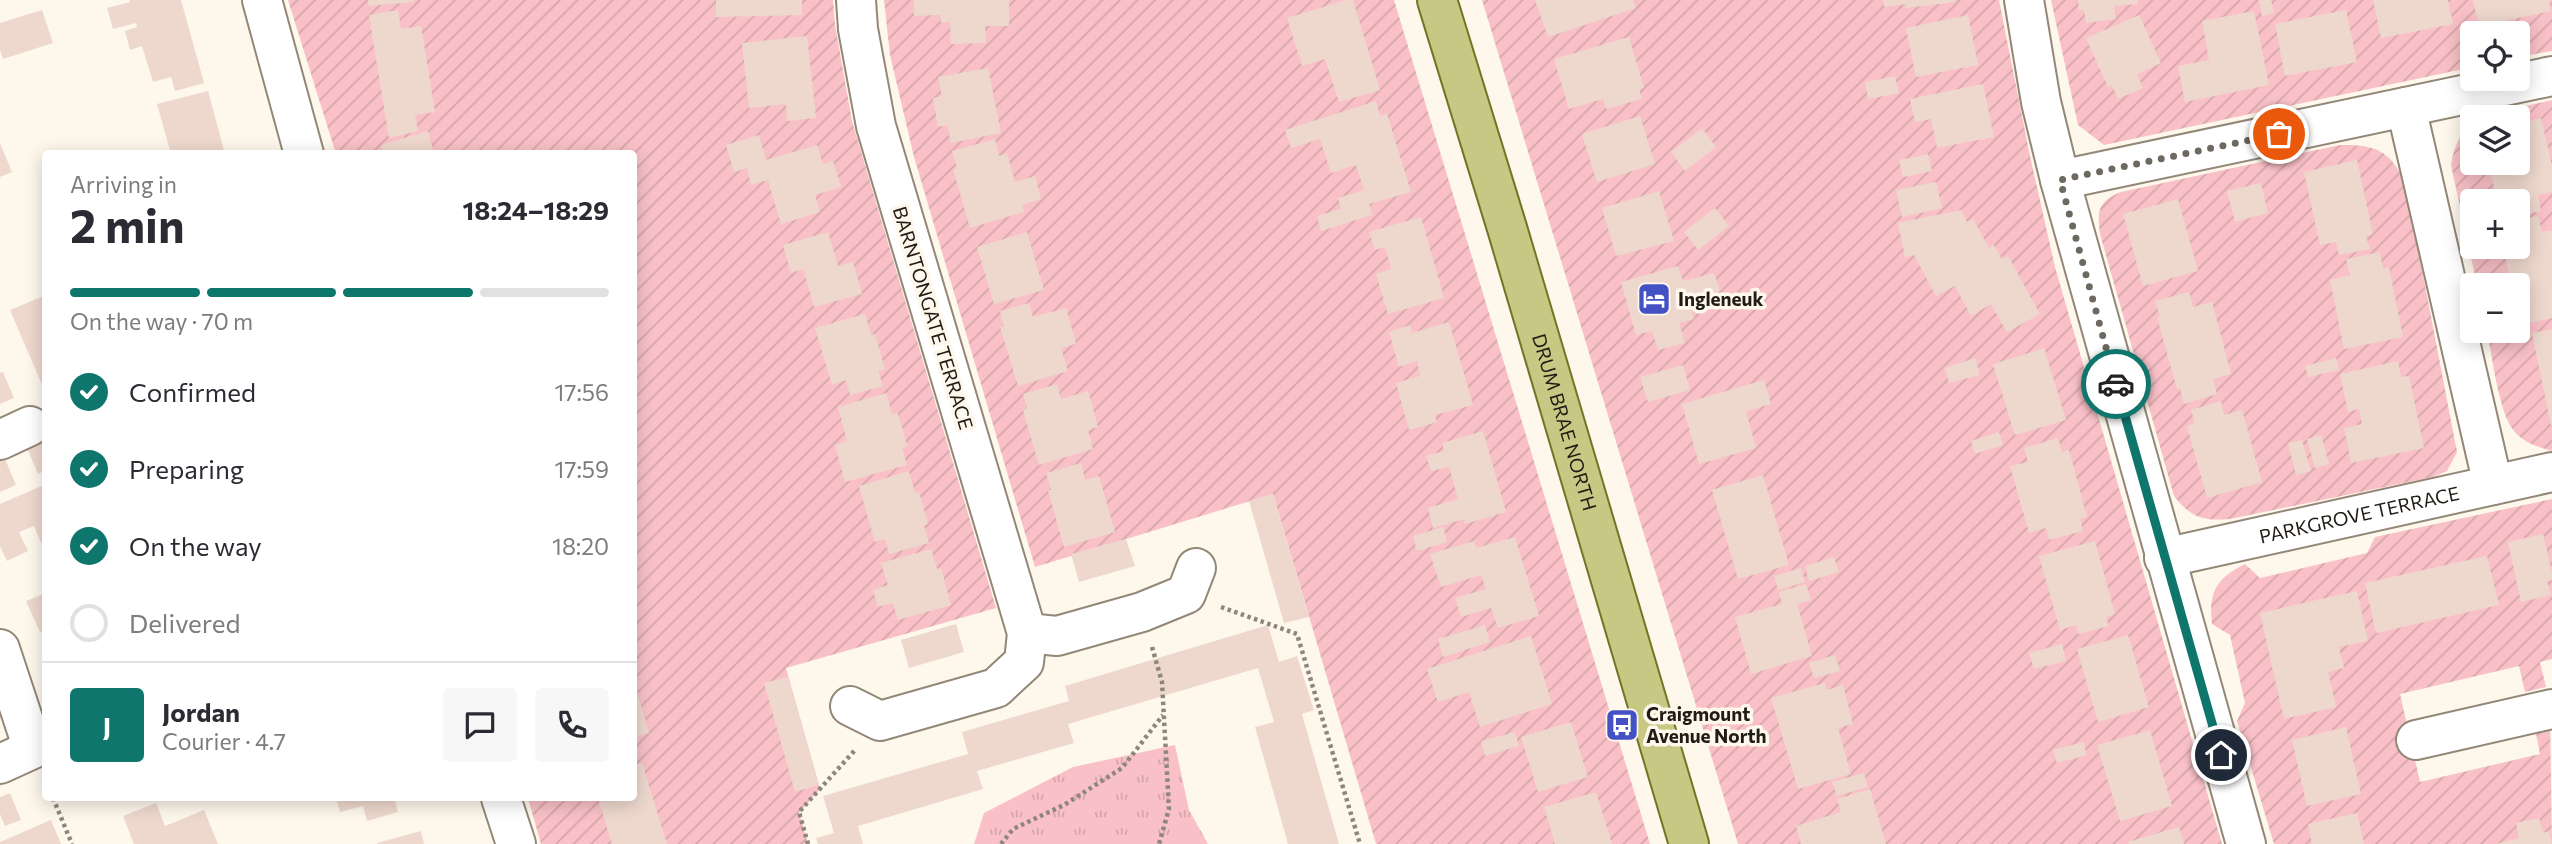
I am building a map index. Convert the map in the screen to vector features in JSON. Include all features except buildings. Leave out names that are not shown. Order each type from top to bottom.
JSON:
[{"type":"main road","name":"DRUM BRAE NORTH","points":[[1437,0],[1689,844]]},
{"type":"street","points":[[262,0],[303,150]]},
{"type":"street","name":"BARNTONGATE TERRACE","points":[[856,0],[858,29],[876,126],[1027,633],[1024,662],[996,688],[865,713]]},
{"type":"street","points":[[2024,0],[2041,102],[2060,180],[2246,844]]},
{"type":"street","points":[[2060,180],[2552,76]]},
{"type":"street","points":[[2406,107],[2493,485]]},
{"type":"street","name":"PARKGROVE TERRACE","points":[[2164,558],[2552,472]]},
{"type":"street","points":[[1027,633],[1057,636],[1142,612],[1191,581]]},
{"type":"street","points":[[0,649],[33,749],[0,764]]},
{"type":"street","points":[[2416,740],[2552,709]]},
{"type":"street","points":[[502,801],[516,844]]},
{"type":"path","points":[[1191,581],[1297,634],[1360,844]]},
{"type":"path","points":[[1159,844],[1169,808],[1162,682]]},
{"type":"path","points":[[808,844],[799,812],[865,713]]},
{"type":"path","points":[[1001,844],[1013,829],[1064,806],[1122,768],[1163,715]]},
{"type":"path","points":[[54,801],[72,844]]},
{"type":"green space","points":[[288,0],[833,0],[852,121],[996,608],[786,668],[820,789],[799,812],[808,844],[541,844],[529,801],[637,801],[637,150],[335,150]]},
{"type":"green space","points":[[884,0],[1394,0],[1650,844],[1376,844],[1273,494],[1035,567],[914,157],[890,55]]},
{"type":"green space","points":[[1482,0],[1999,0],[2055,267],[2222,844],[1738,844]]},
{"type":"green space","points":[[2051,0],[2552,0],[2552,51],[2530,55],[2530,21],[2460,21],[2460,70],[2104,145],[2078,125]]},
{"type":"green space","points":[[2552,100],[2552,451],[2527,442],[2509,423],[2497,384],[2489,343],[2530,343],[2530,273],[2474,273],[2471,259],[2530,259],[2530,189],[2460,189],[2460,207],[2451,165],[2460,137],[2460,175],[2530,175],[2530,105]]},
{"type":"green space","points":[[2340,145],[2364,146],[2381,152],[2395,165],[2406,186],[2457,452],[2447,471],[2433,477],[2230,519],[2198,516],[2186,509],[2174,496],[2100,234],[2099,213],[2103,203],[2121,192]]},
{"type":"green space","points":[[2552,499],[2552,659],[2540,662],[2546,687],[2525,692],[2519,666],[2400,694],[2420,782],[2540,754],[2534,723],[2550,719],[2552,844],[2274,844],[2237,721],[2245,703],[2230,635],[2212,624],[2212,603],[2216,587],[2227,575],[2245,564],[2260,578],[2367,553],[2375,537]]},
{"type":"green space","points":[[1175,745],[1189,810],[1208,844],[974,844],[984,813],[1073,767]]},
{"type":"way so far","points":[[2116,384],[2060,180],[2279,134]]},
{"type":"place","name":"Ingleneuk","points":[[1654,299]]},
{"type":"place","name":"Craigmount Avenue North","points":[[1622,725]]},
{"type":"route","points":[[2116,384],[2221,755]]}]
